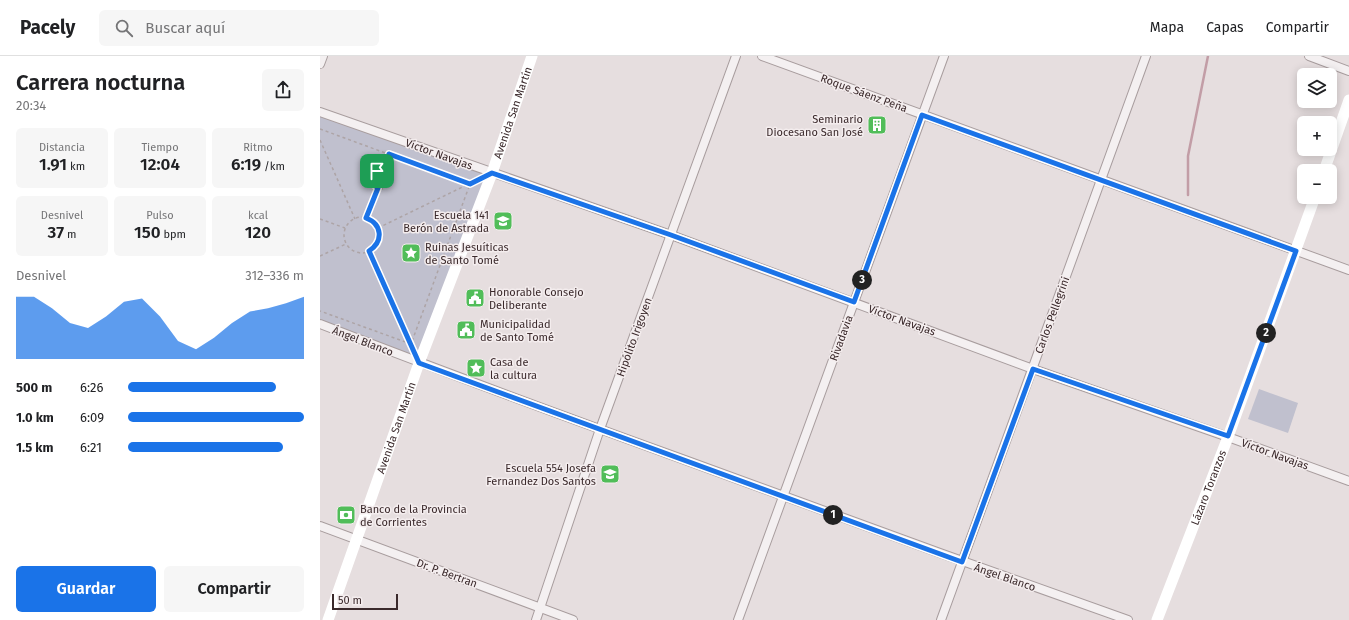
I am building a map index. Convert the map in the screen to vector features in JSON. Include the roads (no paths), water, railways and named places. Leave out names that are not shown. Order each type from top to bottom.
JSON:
[{"type":"main road","name":"Avenida San Martín","points":[[328,620],[419,363],[492,173],[532,56]]},
{"type":"main road","points":[[1326,164],[1349,100]]},
{"type":"main road","name":"Lázaro Toranzos","points":[[1157,620],[1228,436],[1313,204]]},
{"type":"street","points":[[320,64],[323,56]]},
{"type":"street","name":"Hipólito Irigoyen","points":[[536,620],[600,429],[736,56]]},
{"type":"street","name":"Roque Sáenz Peña","points":[[762,56],[1349,270]]},
{"type":"street","name":"Rivadavia","points":[[738,620],[944,56]]},
{"type":"street","name":"Carlos Pellegrini","points":[[941,620],[1146,56]]},
{"type":"street","points":[[1309,56],[1349,71]]},
{"type":"street","name":"Víctor Navajas","points":[[320,112],[671,235],[1033,369],[1228,436],[1349,481]]},
{"type":"street","name":"Ángel Blanco","points":[[320,324],[419,363],[962,562],[1128,620]]},
{"type":"street","name":"Dr. P. Bertran","points":[[320,526],[573,620]]},
{"type":"waterway","points":[[1188,195],[1188,156],[1208,56]]},
{"type":"place","name":"Seminario Diocesano San José","points":[[877,125]]},
{"type":"place","name":"Escuela 141 Berón de Astrada","points":[[503,221]]},
{"type":"place","name":"Ruinas Jesuíticas de Santo Tomé","points":[[411,253]]},
{"type":"place","name":"Honorable Consejo Deliberante","points":[[475,298]]},
{"type":"place","name":"Municipalidad de Santo Tomé","points":[[466,330]]},
{"type":"place","name":"Casa de la cultura","points":[[476,368]]},
{"type":"place","name":"Escuela 554 Josefa Fernandez Dos Santos","points":[[610,474]]},
{"type":"place","name":"Banco de la Provincia de Corrientes","points":[[346,515]]}]
